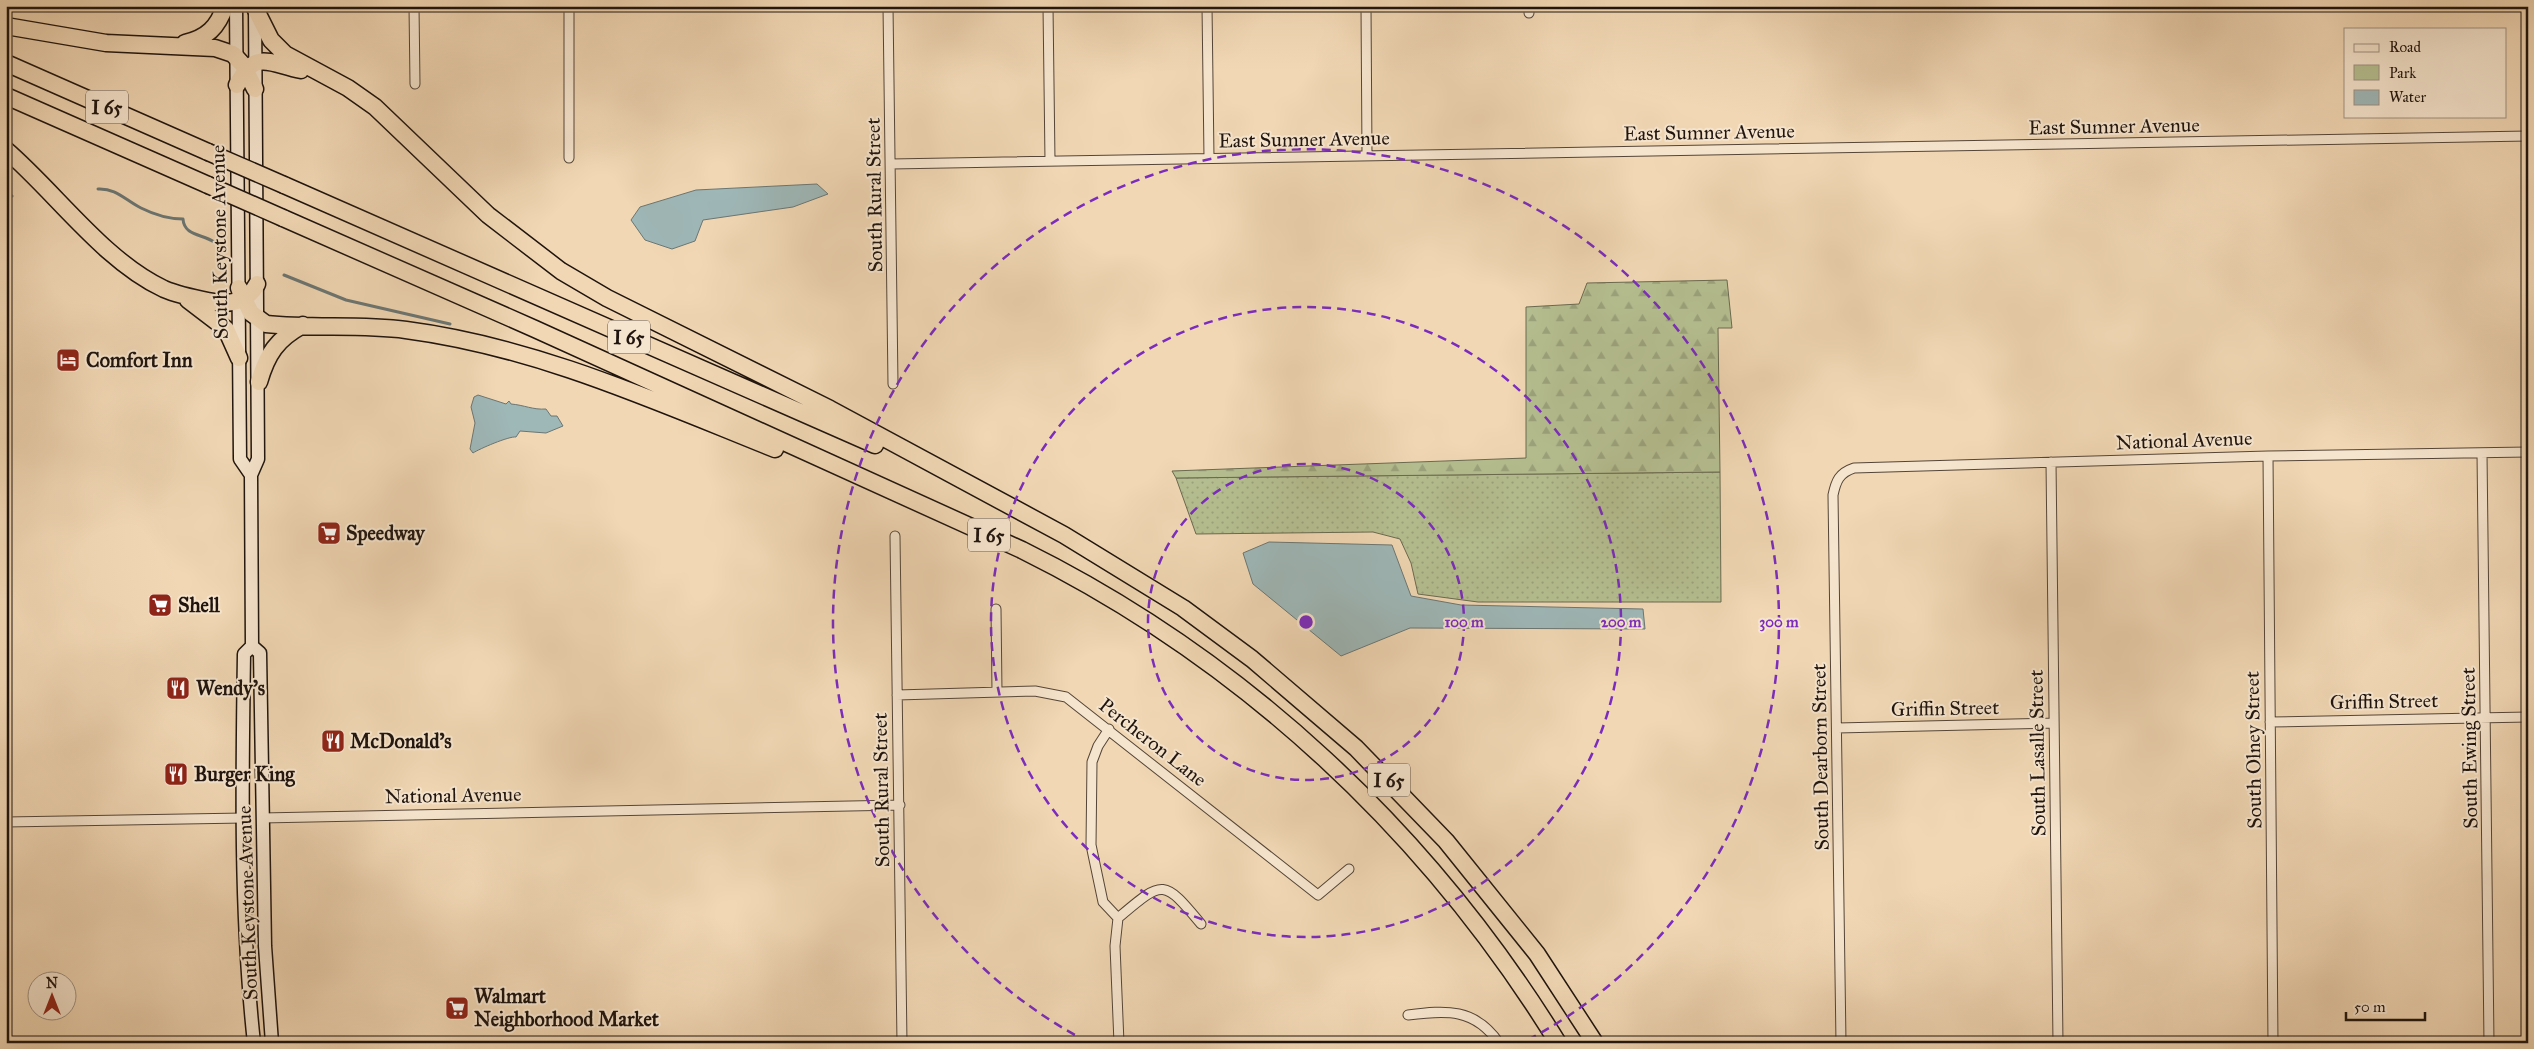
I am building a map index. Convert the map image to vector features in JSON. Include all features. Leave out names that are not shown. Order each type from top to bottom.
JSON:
[{"type":"highway","points":[[174,45],[193,41],[208,34],[219,23],[225,6]]},
{"type":"highway","points":[[254,7],[266,31],[277,47],[299,63],[348,88],[375,107],[481,209],[561,271],[607,298],[830,409],[974,488]]},
{"type":"highway","points":[[6,26],[106,43],[174,45],[226,50],[246,63],[255,89]]},
{"type":"highway","points":[[246,63],[269,60],[298,70],[318,72]]},
{"type":"highway","name":"I 65","points":[[6,62],[974,488],[1073,540],[1183,608],[1252,659],[1322,716],[1388,780],[1476,876],[1537,954],[1596,1043]]},
{"type":"highway","points":[[237,85],[246,63]]},
{"type":"highway","name":"I 65","points":[[6,96],[544,333],[954,519],[1041,559],[1135,613],[1207,662],[1282,720],[1348,780],[1434,871],[1495,948],[1558,1043]]},
{"type":"highway","points":[[6,150],[119,260],[143,277],[180,295],[203,310],[226,329],[239,358]]},
{"type":"highway","points":[[180,295],[219,303],[252,292],[257,284]]},
{"type":"highway","points":[[241,296],[251,313],[266,324],[358,325],[406,330],[478,343],[546,361],[602,380],[954,519]]},
{"type":"highway","points":[[259,382],[265,360],[278,342],[285,334],[303,325]]},
{"type":"main road","points":[[236,6],[246,63]]},
{"type":"main road","points":[[246,63],[254,7]]},
{"type":"main road","name":"South Keystone Avenue","points":[[237,85],[241,296],[239,358],[240,459],[251,475]]},
{"type":"main road","name":"South Keystone Avenue","points":[[254,1043],[247,959],[244,818],[244,654],[252,646],[251,475],[258,459],[259,382],[255,89]]},
{"type":"main road","name":"South Keystone Avenue","points":[[252,646],[260,653],[265,946],[272,1043]]},
{"type":"main road","name":"National Avenue","points":[[244,818],[262,818]]},
{"type":"street","points":[[414,6],[415,84]]},
{"type":"street","points":[[569,6],[569,158]]},
{"type":"street","name":"South Rural Street","points":[[888,6],[893,384]]},
{"type":"street","points":[[1048,6],[1050,161]]},
{"type":"street","points":[[1207,6],[1209,158]]},
{"type":"street","points":[[1366,6],[1367,155]]},
{"type":"street","name":"East Sumner Avenue","points":[[891,164],[2528,136]]},
{"type":"street","name":"National Avenue","points":[[1842,472],[1854,468],[2051,462],[2528,452]]},
{"type":"street","name":"South Ewing Street","points":[[2482,453],[2489,1043]]},
{"type":"street","name":"South Olney Street","points":[[2268,456],[2273,1043]]},
{"type":"street","name":"South Lasalle Street","points":[[2051,462],[2058,1043]]},
{"type":"street","name":"South Dearborn Street","points":[[1841,1043],[1833,495],[1836,481],[1842,472]]},
{"type":"street","name":"South Rural Street","points":[[894,536],[900,805],[902,1043]]},
{"type":"street","points":[[996,609],[997,692]]},
{"type":"street","name":"Percheron Lane","points":[[897,695],[1035,691],[1061,695],[1075,702],[1318,895],[1350,869]]},
{"type":"street","name":"Griffin Street","points":[[2270,722],[2528,717]]},
{"type":"street","name":"Griffin Street","points":[[1837,728],[2054,723]]},
{"type":"street","points":[[1109,729],[1098,746],[1092,762],[1091,845],[1104,902],[1118,918]]},
{"type":"street","name":"National Avenue","points":[[262,818],[900,805]]},
{"type":"street","name":"National Avenue","points":[[6,822],[244,818]]},
{"type":"street","points":[[1119,1043],[1115,946],[1118,918],[1145,894],[1163,890],[1177,894],[1201,924]]},
{"type":"street","points":[[1408,1015],[1439,1011],[1454,1012],[1481,1023],[1499,1043]]},
{"type":"green space","points":[[1727,280],[1732,328],[1718,328],[1720,472],[1176,478],[1172,471],[1526,458],[1526,307],[1579,304],[1587,283]]},
{"type":"green space","points":[[1720,472],[1721,602],[1478,602],[1418,594],[1411,563],[1400,539],[1373,532],[1196,534],[1176,478]]},
{"type":"water","points":[[817,184],[828,194],[793,207],[703,220],[695,241],[672,249],[645,240],[631,220],[640,207],[696,190]]},
{"type":"water","points":[[478,395],[506,404],[509,401],[511,404],[546,409],[551,416],[557,416],[563,426],[546,433],[520,431],[516,437],[487,446],[473,453],[470,449],[475,423],[471,407],[474,397]]},
{"type":"water","points":[[1269,542],[1392,545],[1411,596],[1461,605],[1643,609],[1645,629],[1410,628],[1341,656],[1253,584],[1243,553]]},
{"type":"waterway","points":[[98,189],[115,192],[156,215],[183,219],[184,225],[190,232],[214,242]]},
{"type":"waterway","points":[[6,197],[12,196]]},
{"type":"waterway","points":[[284,275],[346,300],[450,324]]},
{"type":"place","name":"Comfort Inn","points":[[68,360]]},
{"type":"place","name":"Speedway","points":[[329,533]]},
{"type":"place","name":"Shell","points":[[160,605]]},
{"type":"place","name":"Wendy's","points":[[178,688]]},
{"type":"place","name":"McDonald's","points":[[333,741]]},
{"type":"place","name":"Burger King","points":[[176,774]]},
{"type":"place","name":"Walmart Neighborhood Market","points":[[457,1008]]}]
